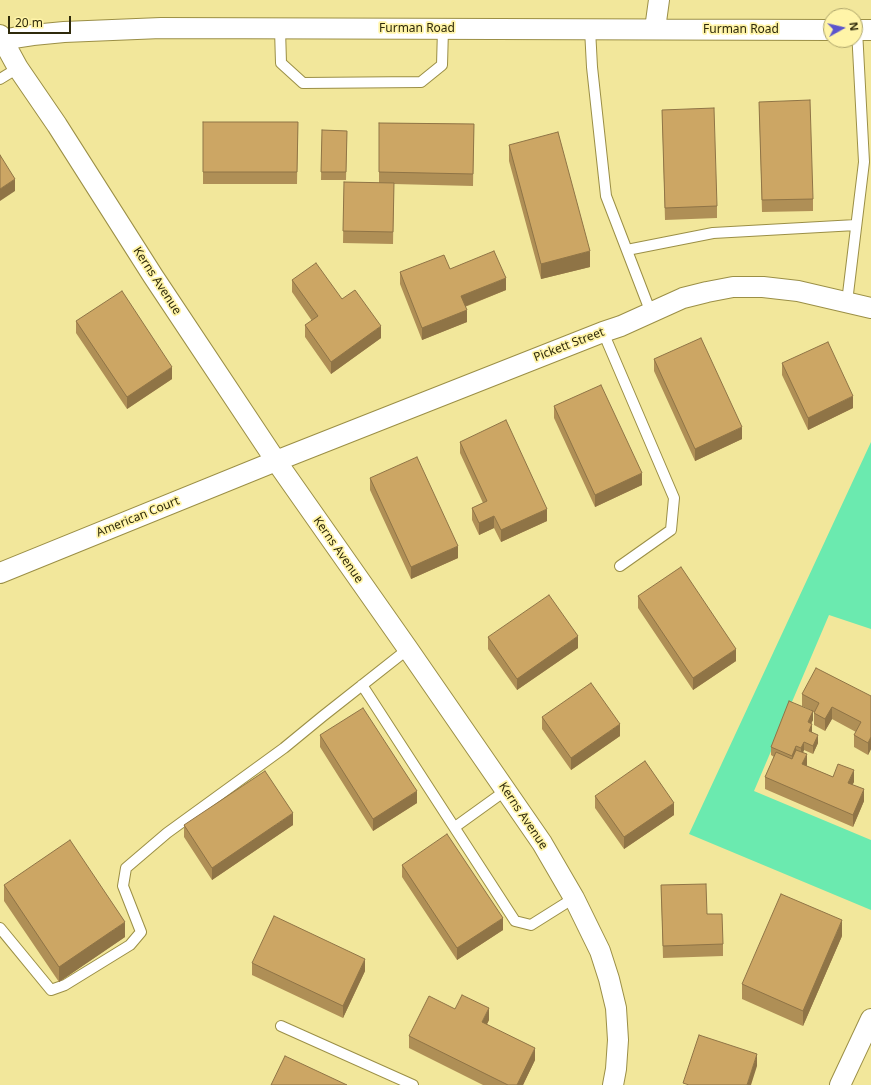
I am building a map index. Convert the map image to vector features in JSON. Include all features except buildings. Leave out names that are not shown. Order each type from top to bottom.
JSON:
[{"type":"street","points":[[655,29],[660,0]]},
{"type":"street","name":"Furman Road","points":[[1,38],[64,32],[161,28],[823,30]]},
{"type":"street","name":"Kerns Avenue","points":[[1,38],[18,68],[57,125],[153,276],[276,461],[542,843],[574,898],[600,952],[609,979],[616,1008],[618,1040],[616,1069],[613,1085]]},
{"type":"street","name":"Pickett Street","points":[[276,461],[602,332],[621,326],[683,298],[733,287],[763,287],[798,291],[871,308]]},
{"type":"street","name":"American Court","points":[[0,573],[276,461]]},
{"type":"street","points":[[840,1085],[871,1019]]},
{"type":"lane","points":[[280,29],[281,63],[303,83],[421,82],[442,65],[443,29]]},
{"type":"lane","points":[[590,29],[592,67],[606,196],[651,313]]},
{"type":"lane","points":[[847,302],[864,162],[861,48]]},
{"type":"lane","points":[[0,79],[18,68]]},
{"type":"lane","points":[[627,250],[713,233],[856,225]]},
{"type":"lane","points":[[602,332],[674,498],[671,530],[620,566]]},
{"type":"lane","points":[[0,928],[51,990],[66,985],[130,945],[141,932],[123,886],[126,868],[167,833],[284,748],[408,649]]},
{"type":"lane","points":[[362,685],[515,921],[531,925],[574,898]]},
{"type":"lane","points":[[455,827],[505,791]]},
{"type":"lane","points":[[281,1026],[413,1085]]},
{"type":"green space","points":[[871,442],[871,629],[829,615],[754,791],[871,840],[871,910],[689,834]]}]
